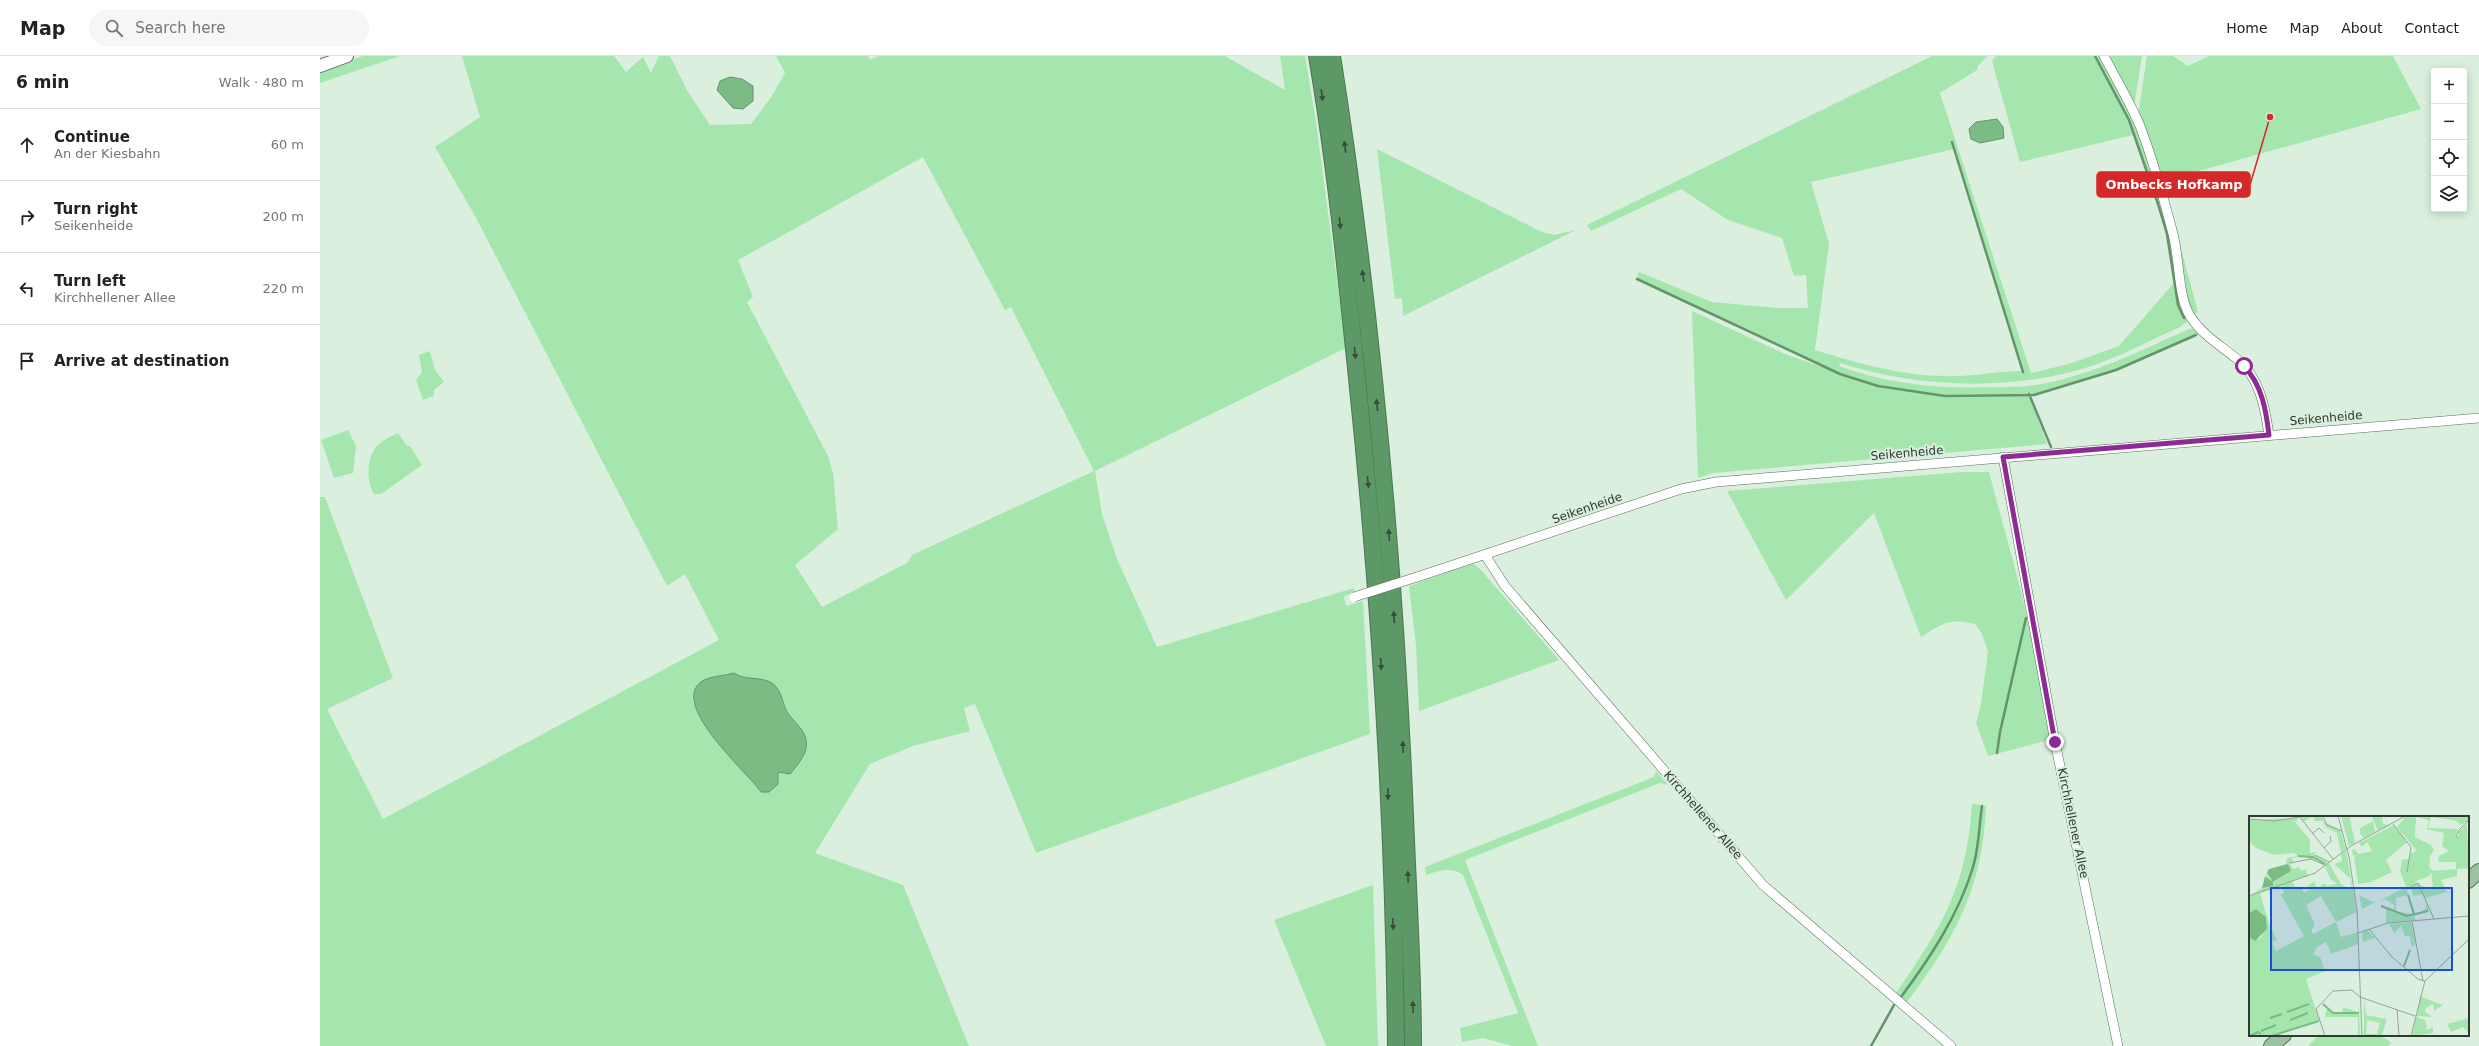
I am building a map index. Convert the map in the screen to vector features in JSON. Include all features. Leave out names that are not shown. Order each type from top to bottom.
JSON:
[{"type":"highway","points":[[1316,56],[1350,311],[1372,521],[1386,732],[1396,1046]]},
{"type":"highway","points":[[1332,56],[1367,307],[1388,518],[1402,731],[1413,1046]]},
{"type":"main road","points":[[2469,880],[2479,871]]},
{"type":"main road","points":[[2271,1046],[2283,1036]]},
{"type":"street","points":[[320,66],[347,56]]},
{"type":"street","points":[[2104,56],[2136,117],[2158,181],[2173,233],[2184,302],[2190,316],[2203,332],[2238,359],[2250,372],[2262,398],[2269,435]]},
{"type":"street","name":"Seikenheide","points":[[1354,597],[1694,486],[2003,457],[2479,418]]},
{"type":"street","name":"Kirchhellener Allee","points":[[2003,457],[2051,719],[2118,1046]]},
{"type":"street","name":"Kirchhellener Allee","points":[[1485,555],[1505,586],[1763,885],[1951,1046]]},
{"type":"shaded area","points":[[363,56],[400,56],[320,83],[320,72]]},
{"type":"shaded area","points":[[462,56],[614,56],[626,72],[643,57],[651,73],[659,56],[670,56],[688,92],[710,125],[751,124],[772,96],[785,73],[776,56],[868,56],[870,60],[878,56],[1225,56],[1285,90],[1280,56],[1305,56],[1316,122],[1346,348],[1095,471],[1102,514],[1117,559],[1157,647],[1354,588],[1354,593],[1344,596],[1346,606],[1363,601],[1370,734],[1036,853],[975,704],[964,708],[970,731],[913,746],[870,764],[815,853],[903,885],[969,1046],[320,1046],[320,497],[325,497],[393,678],[327,709],[383,819],[719,640],[685,574],[667,586],[474,214],[435,147],[480,117]],"holes":[[[923,157],[1005,310],[1011,307],[1094,471],[912,555],[907,563],[822,607],[795,565],[838,529],[833,473],[828,456],[747,302],[753,297],[738,260]],[[734,673],[777,688],[786,709],[802,730],[785,775],[783,772],[778,772],[774,788],[766,792],[761,792],[719,744],[693,702],[693,695],[707,679]]]},
{"type":"shaded area","points":[[1932,56],[1987,56],[1977,67],[1977,70],[1940,93],[2031,373],[2069,364],[2119,346],[2173,284],[2178,305],[2185,318],[2177,298],[2167,234],[2158,204],[2129,119],[2096,56],[2103,56],[2132,113],[2157,182],[2188,321],[2180,327],[2100,363],[2037,379],[2003,383],[1970,384],[1937,382],[1871,372],[1840,363],[1839,366],[1897,382],[1957,387],[2026,386],[2076,376],[2114,362],[2189,329],[2195,328],[2201,333],[2118,369],[2034,394],[1945,395],[1878,385],[1840,374],[1637,278],[1639,272],[1712,302],[1778,308],[1808,308],[1806,275],[1794,276],[1782,238],[1728,220],[1681,189],[1591,231],[1587,225]],"holes":[[[1953,141],[2023,371],[1956,376],[1913,374],[1863,364],[1815,350],[1829,244],[1811,182],[1954,149]]]},
{"type":"shaded area","points":[[1996,56],[2095,56],[2128,119],[2133,135],[2020,162],[1992,61]]},
{"type":"shaded area","points":[[2106,56],[2142,56],[2134,107]]},
{"type":"shaded area","points":[[2147,56],[2173,56],[2188,66],[2209,56],[2393,56],[2421,109],[2163,181],[2198,312],[2192,315],[2138,116]]},
{"type":"shaded area","points":[[730,77],[742,79],[753,86],[753,101],[743,109],[733,108],[717,90],[720,81]]},
{"type":"shaded area","points":[[1997,119],[2003,127],[2004,138],[1980,143],[1971,139],[1969,129],[1976,122]]},
{"type":"shaded area","points":[[1377,149],[1542,232],[1554,235],[1576,230],[1403,316],[1402,298],[1395,299]]},
{"type":"shaded area","points":[[1692,311],[1785,354],[1877,386],[1944,396],[2029,395],[2047,444],[1713,473],[1698,478]]},
{"type":"shaded area","points":[[430,351],[435,370],[444,382],[434,390],[434,396],[423,400],[416,380],[422,372],[419,355]]},
{"type":"shaded area","points":[[348,430],[356,446],[353,473],[334,478],[321,440]]},
{"type":"shaded area","points":[[398,433],[407,446],[410,446],[422,465],[381,494],[374,494],[371,489],[368,470],[373,451],[379,444]]},
{"type":"shaded area","points":[[1962,472],[1989,472],[2022,595],[2051,733],[2049,739],[2046,741],[1988,756],[1976,723],[1981,704],[1988,652],[1982,634],[1975,624],[1966,622],[1952,622],[1941,625],[1921,637],[1874,513],[1786,600],[1727,491]]},
{"type":"shaded area","points":[[1472,563],[1480,569],[1559,660],[1419,711],[1416,645],[1409,586]]},
{"type":"shaded area","points":[[734,673],[743,677],[772,683],[777,688],[789,715],[805,735],[806,747],[802,759],[790,774],[778,772],[778,784],[769,792],[761,792],[714,738],[703,722],[695,706],[694,693],[701,682],[712,677]]},
{"type":"shaded area","points":[[1656,771],[1668,785],[1660,783],[1465,860],[1538,1046],[1513,1046],[1483,1038],[1462,1042],[1460,1028],[1518,1013],[1463,875],[1459,872],[1445,870],[1426,875],[1425,867],[1654,777]]},
{"type":"shaded area","points":[[1972,804],[1986,806],[1984,835],[1972,887],[1963,911],[1939,956],[1907,1002],[1896,993],[1927,947],[1939,926],[1958,882],[1969,833]]},
{"type":"shaded area","points":[[1373,885],[1378,1046],[1326,1046],[1274,920]]},
{"type":"shaded area","points":[[2318,1036],[2381,1036],[2391,1042],[2389,1046],[2308,1046]]},
{"type":"waterway","points":[[2095,56],[2129,120],[2158,204],[2167,234],[2178,305],[2184,318]]},
{"type":"waterway","points":[[1952,142],[2023,372]]},
{"type":"waterway","points":[[1637,279],[1840,374],[1878,386],[1945,396],[2034,395],[2116,370],[2196,335]]},
{"type":"waterway","points":[[2029,394],[2051,447]]},
{"type":"waterway","points":[[1997,753],[2000,732],[2026,618]]},
{"type":"waterway","points":[[1901,997],[1923,967],[1943,935],[1960,902],[1975,860],[1982,806]]},
{"type":"waterway","points":[[1871,1046],[1894,1005]]},
{"type":"place","name":"Ombecks Hofkamp","points":[[2270,117]]},
{"type":"route","points":[[2055,742],[2003,457],[2269,435],[2262,398],[2250,372],[2244,366]]}]
